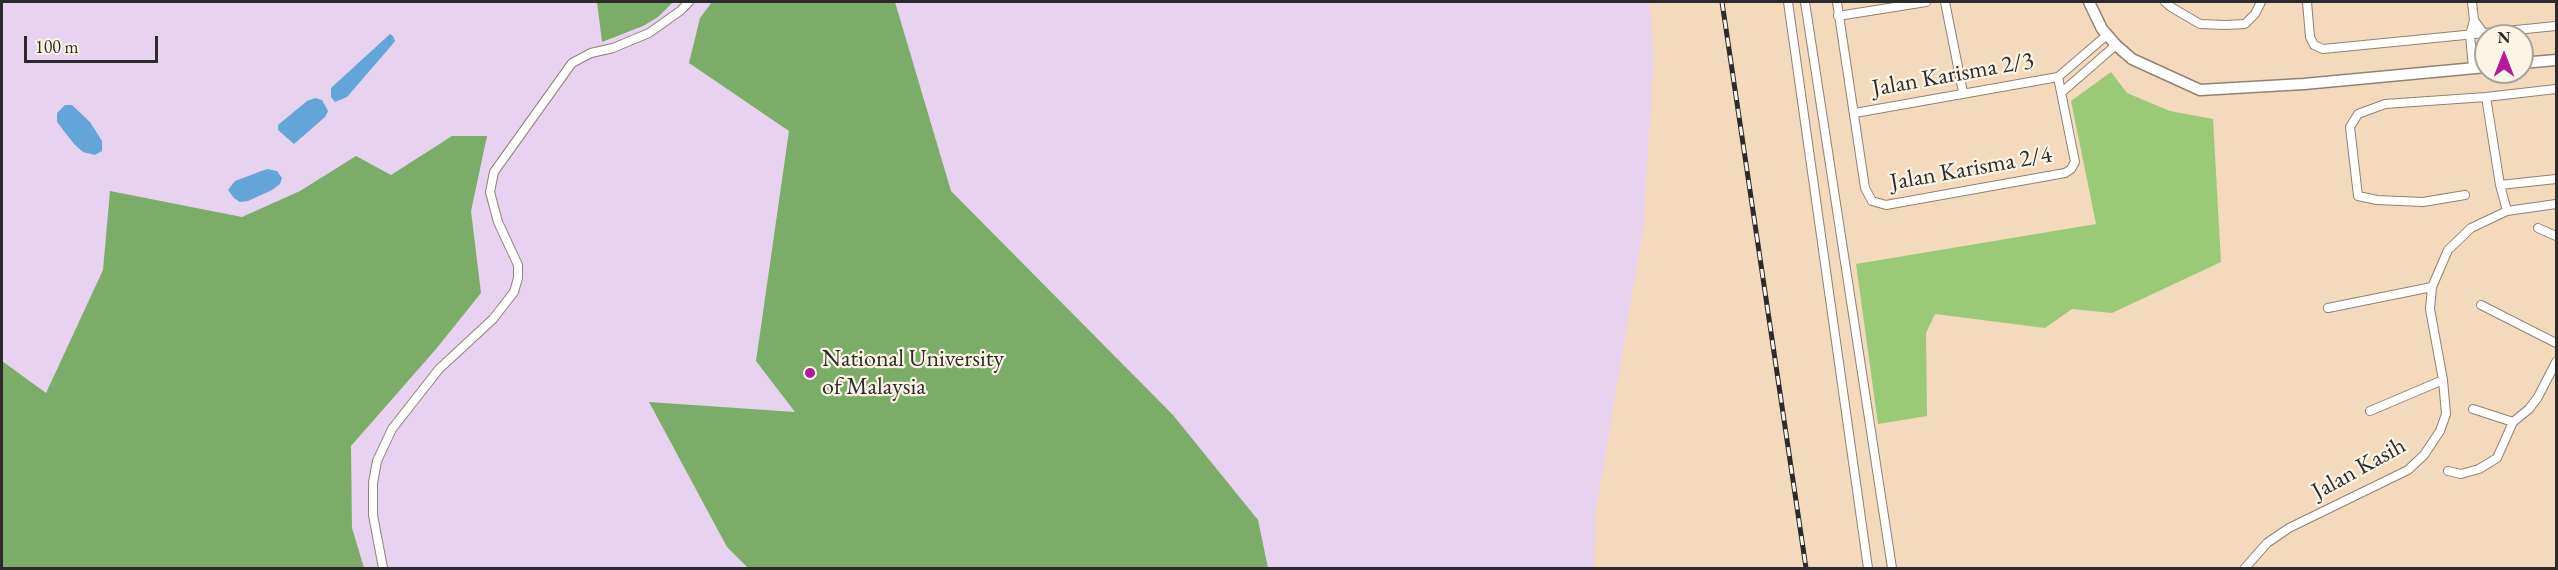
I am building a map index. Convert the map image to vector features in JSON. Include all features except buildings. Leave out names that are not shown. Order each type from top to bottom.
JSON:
[{"type":"street","points":[[383,568],[373,515],[373,483],[378,461],[392,429],[439,369],[493,319],[513,292],[518,278],[518,265],[498,222],[490,192],[494,172],[572,63],[591,53],[612,48],[649,33],[689,2]]},
{"type":"street","points":[[1788,2],[1869,568]]},
{"type":"street","points":[[1805,2],[1892,568]]},
{"type":"street","points":[[1837,2],[1855,113]]},
{"type":"street","points":[[1838,16],[1926,2]]},
{"type":"street","points":[[1945,2],[1963,92]]},
{"type":"street","points":[[2089,2],[2107,35],[2132,58],[2200,90],[2304,84],[2473,68],[2470,35],[2474,20],[2472,2]]},
{"type":"street","points":[[2165,2],[2200,24],[2225,25],[2245,24],[2255,14],[2261,2]]},
{"type":"street","points":[[2307,2],[2310,36],[2314,45],[2323,49],[2474,35]]},
{"type":"street","points":[[2474,20],[2477,24]]},
{"type":"street","points":[[2534,28],[2556,26]]},
{"type":"street","points":[[2058,77],[2107,35]]},
{"type":"street","points":[[2062,92],[2116,45]]},
{"type":"street","points":[[2534,62],[2556,60]]},
{"type":"street","name":"Jalan Karisma 2/3","points":[[1855,113],[1963,92],[2058,77]]},
{"type":"street","name":"Jalan Karisma 2/4","points":[[1855,113],[1865,188],[1872,201],[1886,205],[2065,173],[2071,169],[2075,162],[2058,77]]},
{"type":"street","points":[[2465,195],[2422,202],[2378,200],[2358,196],[2350,127],[2358,114],[2385,104],[2486,97],[2556,89]]},
{"type":"street","points":[[2486,97],[2500,185],[2507,211]]},
{"type":"street","points":[[2500,185],[2556,179]]},
{"type":"street","name":"Jalan Kasih","points":[[2245,568],[2268,543],[2289,528],[2408,470],[2424,455],[2440,431],[2446,414],[2444,380],[2430,309],[2432,287],[2448,250],[2471,228],[2507,211],[2556,204]]},
{"type":"street","points":[[2538,228],[2556,236]]},
{"type":"street","points":[[2328,308],[2432,287]]},
{"type":"street","points":[[2481,305],[2556,343]]},
{"type":"street","points":[[2448,471],[2461,474],[2479,469],[2497,458],[2513,422],[2538,397],[2556,362]]},
{"type":"street","points":[[2370,411],[2444,380]]},
{"type":"street","points":[[2473,409],[2513,422]]},
{"type":"shaded area","name":"National University of Malaysia","points":[[2,2],[1649,2],[1654,55],[1643,229],[1595,517],[1594,568],[2,568]]},
{"type":"green space","points":[[597,2],[673,2],[658,17],[643,26],[602,42]]},
{"type":"green space","points":[[712,2],[895,2],[951,191],[1173,415],[1258,520],[1268,568],[748,568],[727,547],[649,402],[795,412],[756,361],[789,131],[689,63],[700,18]]},
{"type":"green space","points":[[2111,72],[2127,93],[2170,111],[2213,119],[2221,262],[2112,313],[2072,309],[2045,328],[1935,314],[1926,333],[1927,416],[1878,424],[1856,264],[2096,224],[2071,101]]},
{"type":"green space","points":[[452,136],[487,136],[471,211],[481,293],[436,349],[351,446],[352,528],[364,568],[2,568],[2,361],[46,393],[103,270],[110,191],[242,217],[300,191],[356,156],[391,175]]},
{"type":"water","points":[[390,34],[395,41],[391,46],[347,97],[335,102],[331,97],[331,88]]},
{"type":"water","points":[[315,98],[322,100],[328,111],[325,117],[294,144],[278,130],[278,125],[307,101]]},
{"type":"water","points":[[65,105],[72,105],[90,122],[102,141],[102,151],[95,155],[83,152],[74,144],[57,122],[57,113]]},
{"type":"water","points":[[267,169],[277,171],[282,178],[280,184],[272,190],[248,201],[240,202],[228,190],[235,181]]},
{"type":"railway","points":[[1722,2],[1806,568]]},
{"type":"place","name":"National University of Malaysia","points":[[810,373]]}]
